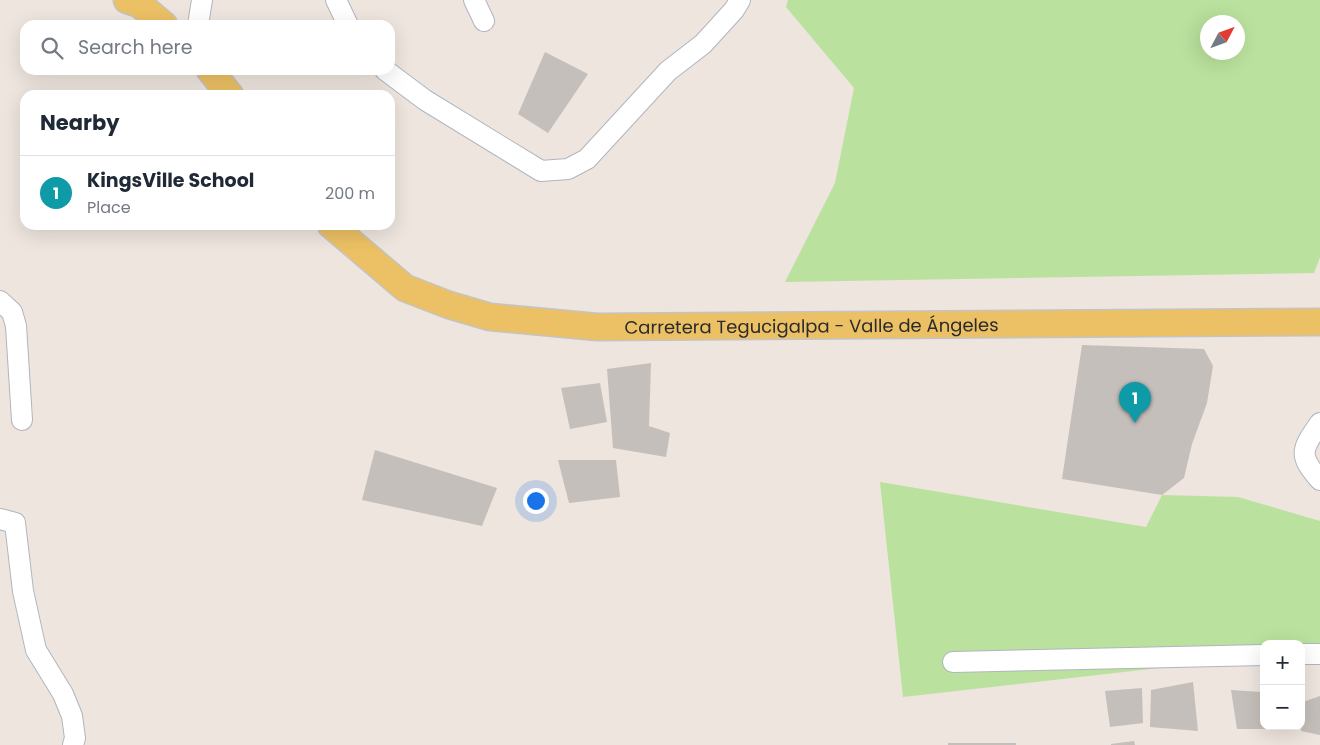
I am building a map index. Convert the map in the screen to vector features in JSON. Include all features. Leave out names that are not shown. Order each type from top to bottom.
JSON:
[{"type":"main road","points":[[127,0],[139,4],[158,20]]},
{"type":"main road","points":[[214,75],[226,90]]},
{"type":"main road","name":"Carretera Tegucigalpa - Valle de Ángeles","points":[[337,230],[405,288],[449,305],[482,315],[597,326],[1320,322]]},
{"type":"street","points":[[199,20],[202,0]]},
{"type":"street","points":[[336,0],[346,20]]},
{"type":"street","points":[[474,0],[484,21]]},
{"type":"street","points":[[392,75],[425,100],[541,170],[568,170],[587,159],[668,71],[703,44],[734,10],[740,0]]},
{"type":"street","points":[[0,301],[12,312],[16,326],[22,420]]},
{"type":"street","points":[[1320,423],[1303,451],[1304,459],[1320,480]]},
{"type":"street","points":[[0,519],[15,523],[22,591],[36,650],[62,694],[72,716],[73,745]]},
{"type":"street","points":[[1305,654],[1320,654]]},
{"type":"street","points":[[953,662],[1260,655]]},
{"type":"green space","points":[[788,0],[1320,0],[1320,257],[1314,273],[785,282],[835,183],[854,88],[786,7]]},
{"type":"green space","points":[[880,482],[1146,527],[1162,495],[1238,497],[1320,521],[1320,650],[1305,652],[1305,640],[1260,640],[1260,656],[903,697]]},
{"type":"building","points":[[545,52],[588,74],[548,133],[518,114]]},
{"type":"building","points":[[1082,345],[1204,349],[1213,366],[1207,403],[1192,444],[1184,478],[1162,495],[1062,479]]},
{"type":"building","points":[[651,363],[649,426],[670,433],[666,457],[613,448],[607,369]]},
{"type":"building","points":[[600,383],[607,422],[570,429],[561,388]]},
{"type":"building","points":[[375,450],[497,488],[482,526],[362,500]]},
{"type":"building","points":[[558,460],[616,460],[620,497],[569,503]]},
{"type":"building","points":[[1193,682],[1198,731],[1150,727],[1151,690]]},
{"type":"building","points":[[1142,688],[1143,723],[1110,727],[1105,691]]},
{"type":"building","points":[[1231,690],[1260,692],[1260,729],[1237,729]]},
{"type":"building","points":[[1320,696],[1320,735],[1301,731],[1305,730],[1305,701]]},
{"type":"building","points":[[1134,741],[1135,745],[1111,745],[1111,744]]},
{"type":"building","points":[[948,743],[1016,743],[1016,745],[948,745]]},
{"type":"place","name":"KingsVille School","points":[[1135,423]]}]
